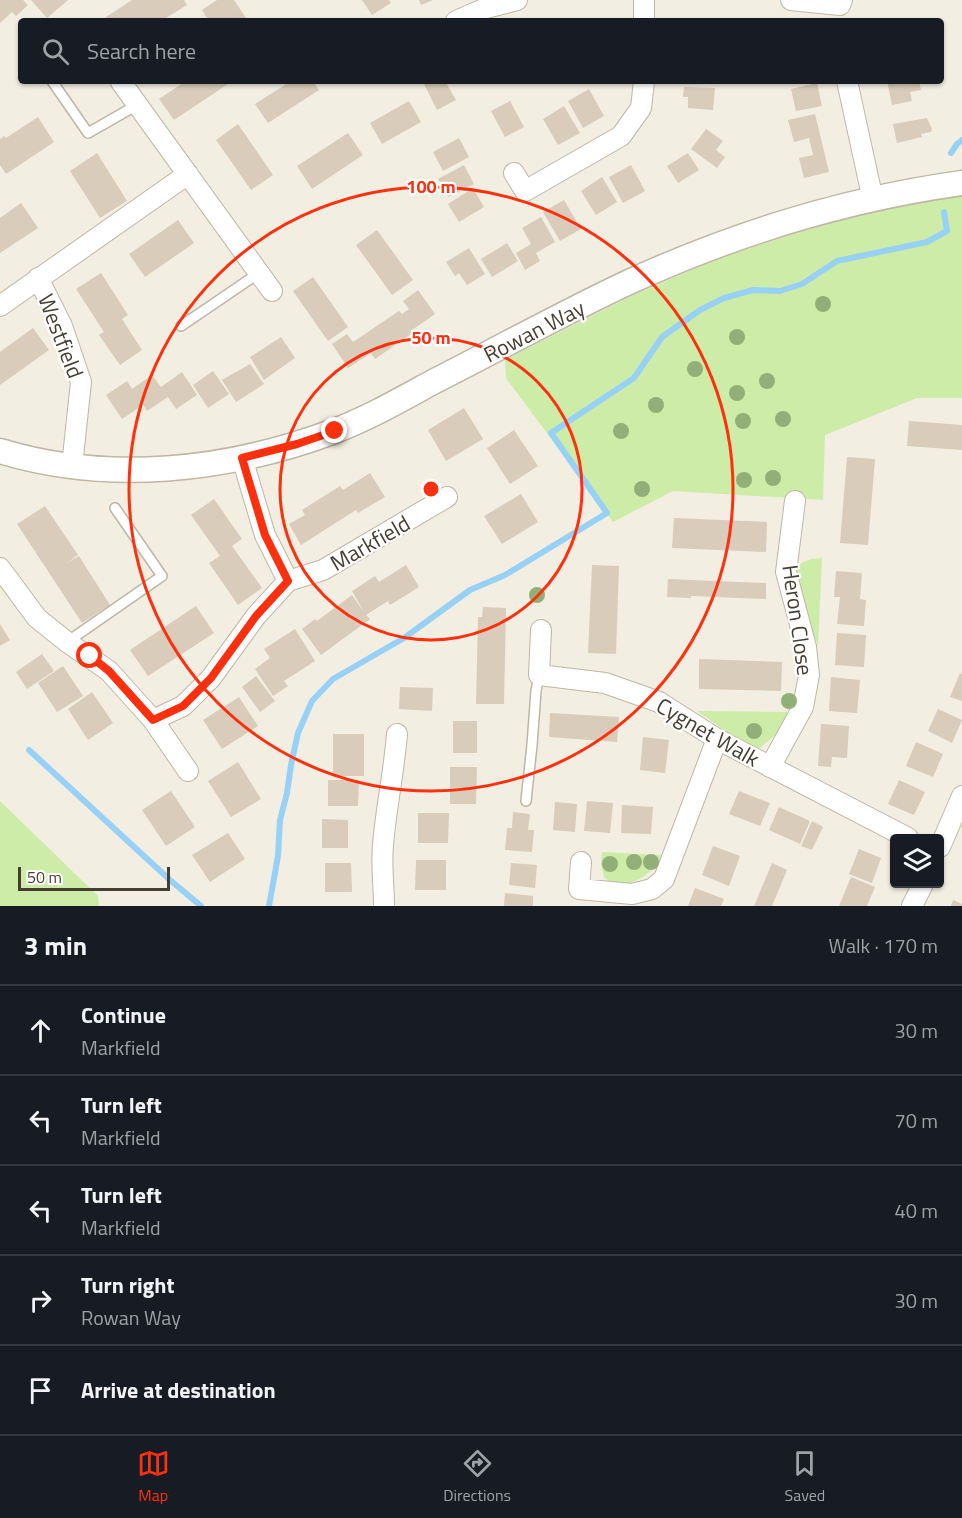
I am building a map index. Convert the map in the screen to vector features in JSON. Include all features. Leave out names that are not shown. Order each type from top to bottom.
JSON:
[{"type":"street","points":[[463,18],[486,8],[517,0]]},
{"type":"street","points":[[644,0],[644,18]]},
{"type":"street","points":[[791,0],[841,9]]},
{"type":"street","points":[[122,84],[272,291]]},
{"type":"street","points":[[514,173],[525,191],[621,136],[641,108],[644,84]]},
{"type":"street","points":[[849,84],[873,200]]},
{"type":"street","name":"Westfield","points":[[0,306],[188,174]]},
{"type":"street","name":"Rowan Way","points":[[0,452],[72,466],[114,470],[152,470],[242,458],[297,444],[335,431],[384,408],[629,282],[716,245],[801,218],[873,200],[962,183]]},
{"type":"street","name":"Westfield","points":[[38,278],[62,326],[81,382],[72,466]]},
{"type":"street","points":[[153,720],[183,706],[211,678],[256,616],[288,581],[265,535],[242,458]]},
{"type":"street","name":"Markfield","points":[[288,581],[323,570],[447,496]]},
{"type":"street","name":"Heron Close","points":[[770,767],[803,707],[809,675],[806,647],[786,572],[795,501]]},
{"type":"street","points":[[0,568],[36,618],[109,671],[153,720],[189,771]]},
{"type":"street","points":[[539,675],[541,630]]},
{"type":"street","name":"Cygnet Walk","points":[[539,675],[605,683],[659,702],[717,740],[900,834]]},
{"type":"street","points":[[384,906],[383,848],[396,734]]},
{"type":"street","points":[[581,862],[579,889],[632,894],[652,889],[664,879],[717,740]]},
{"type":"street","points":[[944,836],[962,796]]},
{"type":"street","points":[[912,906],[921,888]]},
{"type":"lane","points":[[54,84],[88,133],[137,105]]},
{"type":"lane","points":[[181,326],[259,273]]},
{"type":"lane","points":[[67,642],[162,576],[115,508]]},
{"type":"lane","points":[[526,801],[539,675]]},
{"type":"green space","points":[[962,193],[962,398],[917,398],[825,435],[823,500],[673,491],[613,522],[506,378],[505,360],[631,296],[724,256],[872,210]]},
{"type":"green space","points":[[822,558],[818,646],[796,584],[796,573],[801,563]]},
{"type":"green space","points":[[697,711],[792,712],[775,735],[760,748],[736,738]]},
{"type":"green space","points":[[0,801],[98,896],[99,906],[0,906]]},
{"type":"green space","points":[[602,852],[661,855],[658,862],[645,875],[637,880],[619,884],[604,877],[601,865]]},
{"type":"building","points":[[0,0],[23,0],[28,5],[16,16],[12,12],[0,23]]},
{"type":"building","points":[[31,0],[68,0],[47,18]]},
{"type":"building","points":[[132,0],[184,0],[187,5],[166,18],[106,17]]},
{"type":"building","points":[[217,0],[234,0],[246,18],[207,18],[202,10]]},
{"type":"building","points":[[362,0],[389,0],[391,3],[372,15]]},
{"type":"building","points":[[419,0],[433,0],[421,5]]},
{"type":"building","points":[[182,84],[228,84],[174,120],[159,99]]},
{"type":"building","points":[[286,84],[315,84],[319,90],[268,123],[255,104]]},
{"type":"building","points":[[424,84],[447,84],[456,100],[437,110]]},
{"type":"building","points":[[817,84],[822,106],[796,111],[791,89]]},
{"type":"building","points":[[888,84],[920,84],[921,90],[910,92],[912,101],[892,105]]},
{"type":"building","points":[[684,87],[715,88],[713,110],[688,108],[688,97],[683,97]]},
{"type":"building","points":[[589,89],[604,116],[583,128],[568,101]]},
{"type":"building","points":[[409,101],[421,122],[382,144],[370,123]]},
{"type":"building","points":[[510,101],[524,127],[505,137],[491,111]]},
{"type":"building","points":[[564,106],[580,133],[558,145],[543,119]]},
{"type":"building","points":[[815,114],[829,172],[804,178],[799,158],[813,155],[809,138],[794,142],[788,120]]},
{"type":"building","points":[[38,117],[54,142],[6,174],[0,165],[0,139],[4,136],[6,138]]},
{"type":"building","points":[[927,118],[931,132],[921,134],[922,137],[897,143],[893,124]]},
{"type":"building","points":[[238,124],[273,175],[251,190],[216,140]]},
{"type":"building","points":[[706,129],[723,141],[716,150],[725,157],[717,168],[691,149]]},
{"type":"building","points":[[348,133],[363,155],[312,189],[297,166]]},
{"type":"building","points":[[459,138],[469,157],[443,171],[433,152]]},
{"type":"building","points":[[97,153],[127,201],[100,218],[70,171]]},
{"type":"building","points":[[688,153],[699,170],[678,183],[667,166]]},
{"type":"building","points":[[464,165],[474,184],[448,197],[438,179]]},
{"type":"building","points":[[631,165],[645,191],[623,203],[609,177]]},
{"type":"building","points":[[602,177],[617,202],[596,215],[581,191]]},
{"type":"building","points":[[473,188],[484,207],[459,222],[448,204]]},
{"type":"building","points":[[564,200],[581,229],[560,241],[543,212]]},
{"type":"building","points":[[21,203],[38,228],[0,253],[0,218]]},
{"type":"building","points":[[541,217],[555,242],[536,253],[540,261],[525,270],[516,253],[531,244],[522,228]]},
{"type":"building","points":[[178,220],[194,243],[145,277],[129,254]]},
{"type":"building","points":[[377,230],[413,280],[392,295],[356,245]]},
{"type":"building","points":[[507,243],[518,261],[492,277],[481,259]]},
{"type":"building","points":[[469,248],[485,274],[467,285],[459,273],[455,276],[446,262]]},
{"type":"building","points":[[101,273],[128,315],[122,319],[142,350],[120,365],[99,335],[104,332],[76,289]]},
{"type":"building","points":[[313,277],[348,327],[328,341],[293,291]]},
{"type":"building","points":[[418,290],[435,314],[412,330],[414,332],[375,359],[371,353],[348,368],[332,344],[347,334],[353,342],[399,311],[402,314],[409,309],[403,301]]},
{"type":"building","points":[[33,328],[49,350],[0,385],[0,352]]},
{"type":"building","points":[[281,337],[295,358],[264,380],[250,357]]},
{"type":"building","points":[[250,364],[264,384],[236,402],[222,380]]},
{"type":"building","points":[[213,371],[229,394],[208,408],[193,385]]},
{"type":"building","points":[[182,372],[197,395],[176,409],[168,397],[147,411],[143,405],[122,419],[106,395],[127,381],[132,389],[152,375],[161,387]]},
{"type":"building","points":[[464,408],[483,439],[446,461],[428,430]]},
{"type":"building","points":[[909,421],[962,425],[962,450],[907,446]]},
{"type":"building","points":[[514,430],[538,466],[510,484],[487,448]]},
{"type":"building","points":[[847,457],[875,459],[868,545],[840,543]]},
{"type":"building","points":[[370,473],[385,497],[358,513],[356,510],[301,545],[289,524],[305,515],[302,510],[340,486],[343,490]]},
{"type":"building","points":[[521,494],[538,522],[502,544],[484,516]]},
{"type":"building","points":[[214,499],[242,539],[232,546],[262,588],[238,605],[209,563],[220,556],[191,515]]},
{"type":"building","points":[[45,506],[78,555],[67,563],[79,556],[110,605],[82,623],[17,524]]},
{"type":"building","points":[[674,518],[767,522],[766,552],[672,548]]},
{"type":"building","points":[[406,565],[419,587],[390,605],[388,601],[366,615],[370,619],[321,655],[302,629],[315,619],[317,621],[352,595],[364,612],[352,591],[375,576],[379,582]]},
{"type":"building","points":[[592,565],[619,566],[616,654],[588,653]]},
{"type":"building","points":[[836,571],[862,573],[860,599],[866,600],[864,626],[837,624],[840,597],[834,597]]},
{"type":"building","points":[[668,579],[766,583],[766,599],[667,597]]},
{"type":"building","points":[[196,606],[214,633],[148,676],[130,650]]},
{"type":"building","points":[[483,607],[506,608],[504,704],[476,704],[478,617],[482,617]]},
{"type":"building","points":[[0,624],[10,640],[0,646]]},
{"type":"building","points":[[295,629],[315,661],[284,681],[288,686],[273,696],[255,669],[270,658],[264,649]]},
{"type":"building","points":[[837,633],[866,635],[864,667],[835,665]]},
{"type":"building","points":[[42,654],[54,671],[27,689],[16,672]]},
{"type":"building","points":[[699,659],[782,662],[781,691],[699,689]]},
{"type":"building","points":[[63,666],[83,696],[57,712],[38,683]]},
{"type":"building","points":[[960,673],[962,674],[962,701],[950,697]]},
{"type":"building","points":[[256,676],[275,701],[260,712],[242,687]]},
{"type":"building","points":[[831,677],[860,680],[857,713],[829,711]]},
{"type":"building","points":[[400,687],[433,688],[432,711],[399,709]]},
{"type":"building","points":[[92,692],[113,723],[88,740],[68,709]]},
{"type":"building","points":[[239,697],[258,726],[222,749],[203,720]]},
{"type":"building","points":[[938,709],[962,720],[952,743],[928,731]]},
{"type":"building","points":[[550,713],[619,717],[617,742],[549,737]]},
{"type":"building","points":[[453,721],[477,721],[477,753],[453,753]]},
{"type":"building","points":[[821,724],[849,726],[847,758],[832,757],[831,767],[818,766]]},
{"type":"building","points":[[333,734],[364,734],[364,776],[333,776]]},
{"type":"building","points":[[643,737],[669,740],[665,773],[640,770]]},
{"type":"building","points":[[916,742],[943,754],[933,777],[906,766]]},
{"type":"building","points":[[238,762],[261,799],[231,817],[208,781]]},
{"type":"building","points":[[450,767],[477,767],[476,804],[450,804]]},
{"type":"building","points":[[328,780],[359,780],[358,806],[328,806]]},
{"type":"building","points":[[899,780],[925,792],[914,815],[888,804]]},
{"type":"building","points":[[171,791],[195,827],[166,846],[142,810]]},
{"type":"building","points":[[739,791],[770,803],[760,826],[729,814]]},
{"type":"building","points":[[587,801],[613,803],[610,833],[584,831]]},
{"type":"building","points":[[555,802],[577,804],[575,832],[553,830]]},
{"type":"building","points":[[622,805],[653,807],[651,834],[621,833]]},
{"type":"building","points":[[779,807],[810,821],[800,844],[769,830]]},
{"type":"building","points":[[513,812],[530,814],[528,830],[534,830],[532,852],[505,850],[507,828],[512,828]]},
{"type":"building","points":[[418,813],[449,813],[448,843],[418,843]]},
{"type":"building","points":[[322,819],[348,820],[348,848],[322,848]]},
{"type":"building","points":[[812,821],[823,827],[812,850],[801,846]]},
{"type":"building","points":[[228,833],[245,859],[210,882],[192,855]]},
{"type":"building","points":[[713,846],[740,856],[729,886],[702,875]]},
{"type":"building","points":[[859,849],[881,858],[872,883],[849,874]]},
{"type":"building","points":[[416,860],[446,860],[446,890],[415,890]]},
{"type":"building","points":[[325,863],[351,863],[352,892],[325,892]]},
{"type":"building","points":[[511,863],[537,865],[535,888],[509,885]]},
{"type":"building","points":[[772,863],[787,870],[772,906],[754,906]]},
{"type":"building","points":[[851,877],[875,887],[867,906],[839,906]]},
{"type":"building","points":[[695,888],[724,899],[721,906],[688,906]]},
{"type":"building","points":[[505,893],[533,896],[533,906],[504,906]]},
{"type":"building","points":[[953,900],[962,904],[962,906],[951,906]]},
{"type":"waterway","points":[[951,153],[962,140]]},
{"type":"waterway","points":[[269,906],[278,856],[280,820],[291,765],[298,733],[312,701],[333,679],[404,638],[470,590],[505,575],[607,513],[551,433],[634,378],[662,337],[700,310],[724,298],[753,290],[780,291],[802,284],[837,261],[927,242],[947,231],[944,212]]},
{"type":"waterway","points":[[29,750],[201,906]]},
{"type":"route","points":[[90,656],[109,671],[153,720],[183,706],[211,678],[256,616],[288,581],[265,535],[252,485],[242,458],[297,444],[335,431]]}]
